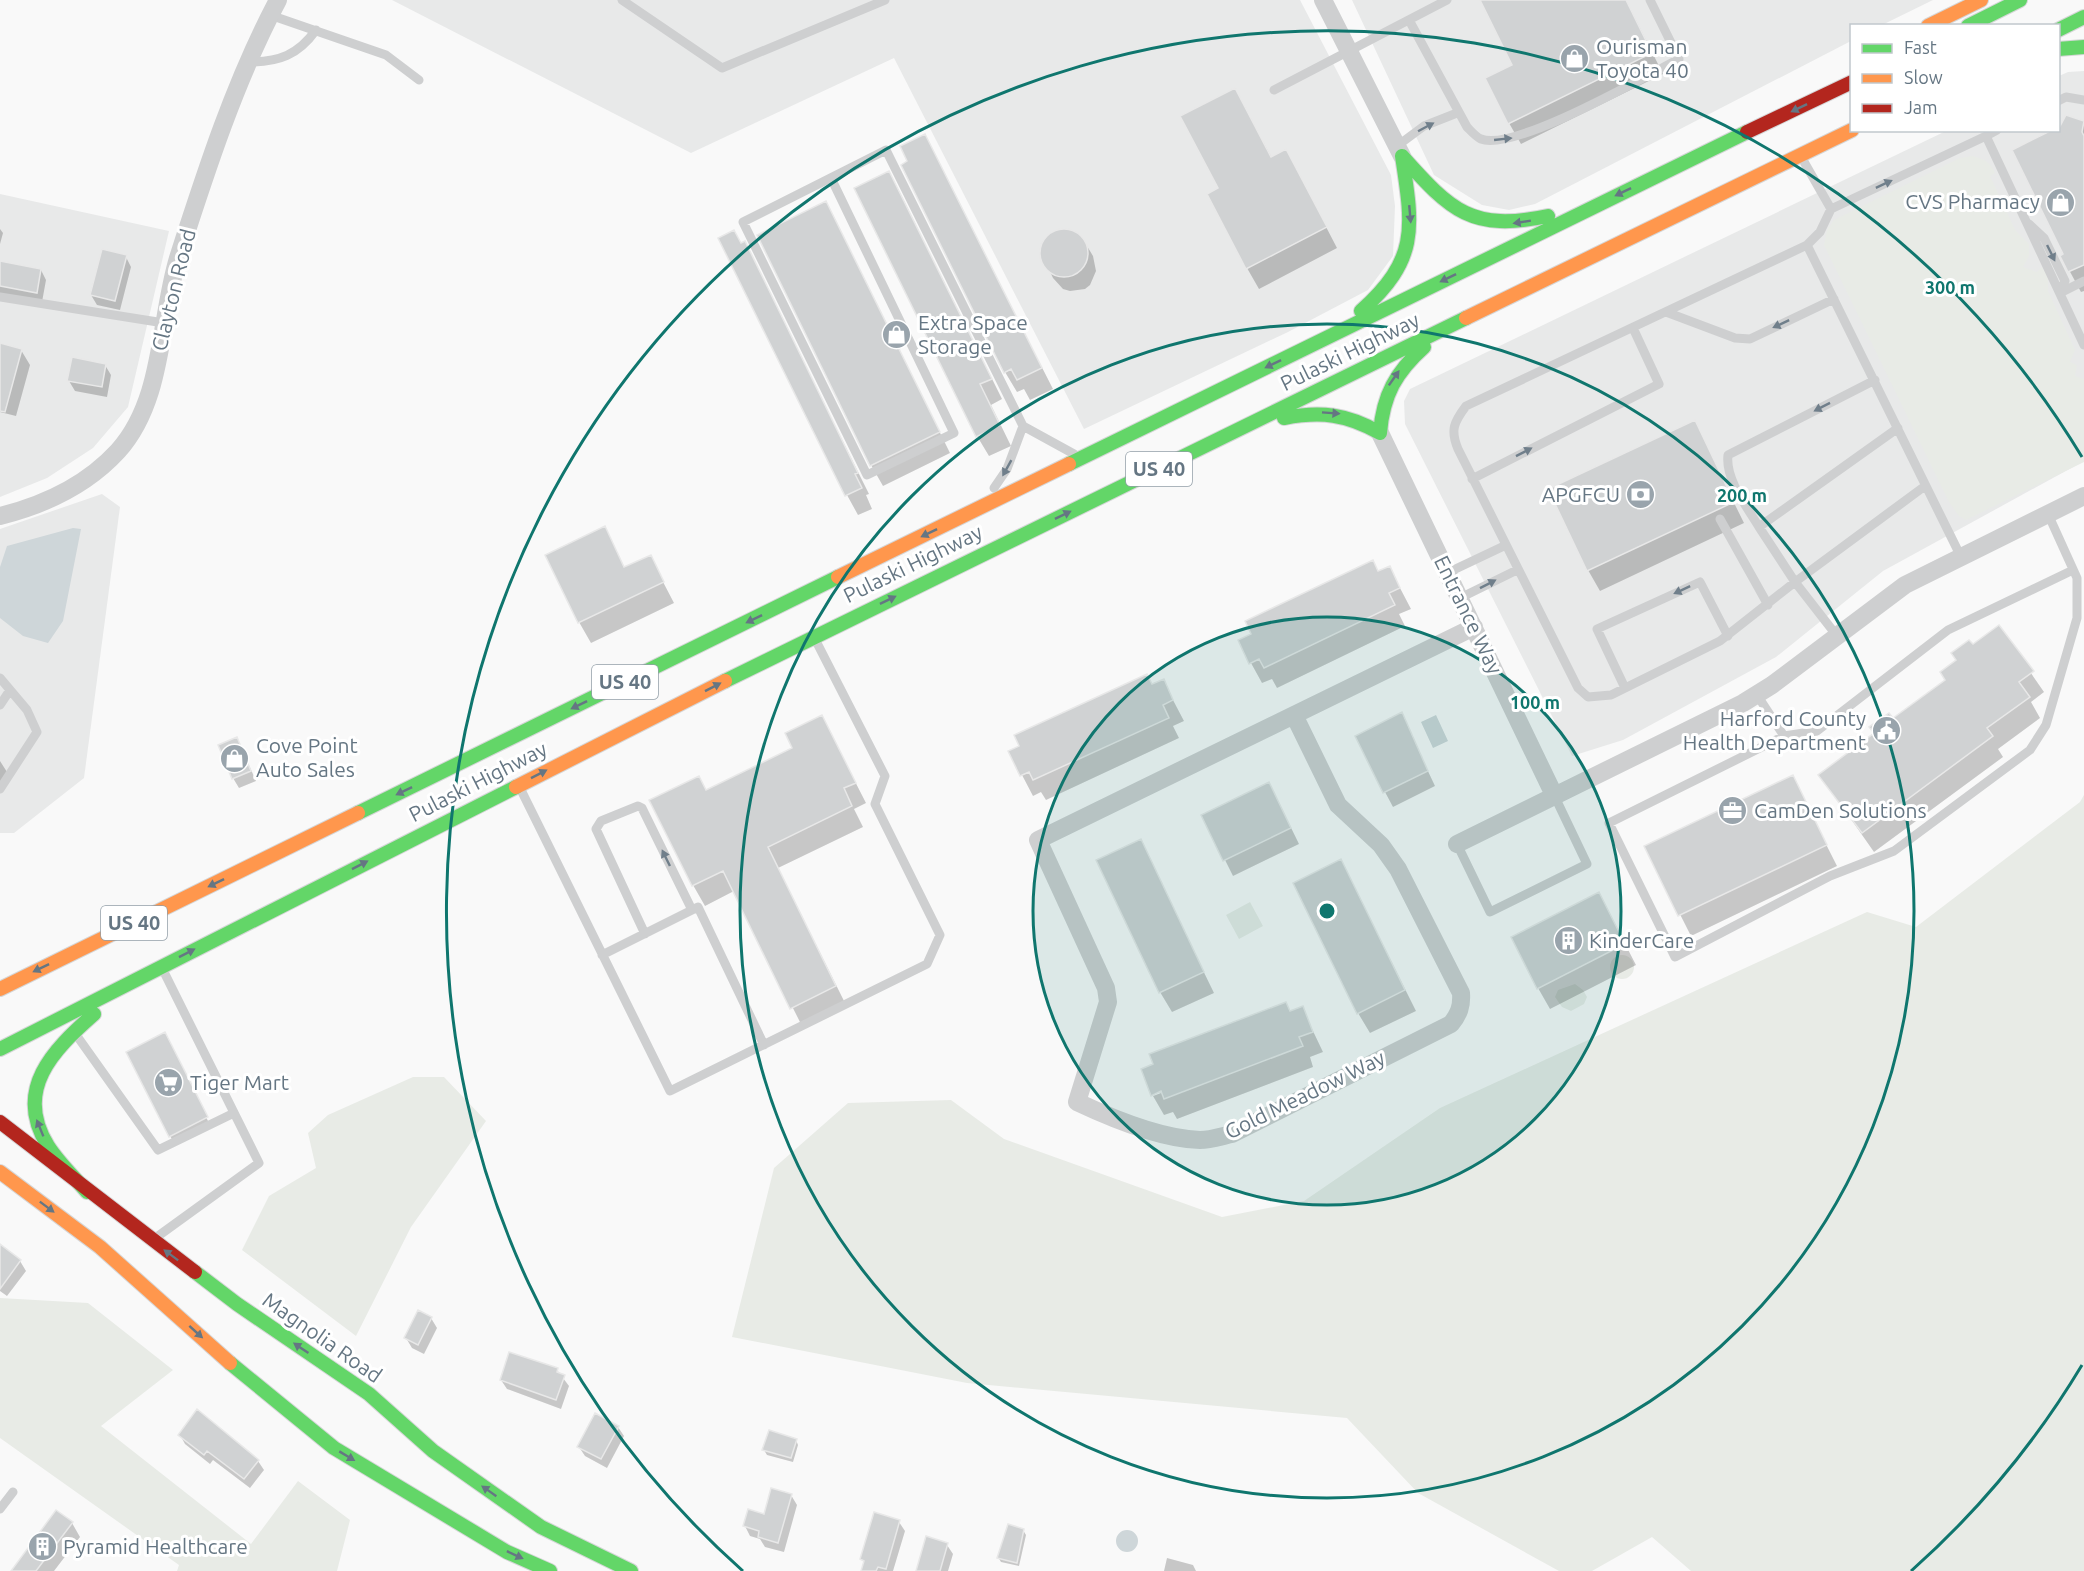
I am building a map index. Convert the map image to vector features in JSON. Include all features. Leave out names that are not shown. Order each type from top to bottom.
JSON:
[{"type":"main road","points":[[1932,24],[1981,0]]},
{"type":"main road","points":[[1972,24],[2020,0]]},
{"type":"main road","points":[[2060,29],[2084,17]]},
{"type":"main road","points":[[2060,49],[2084,47]]},
{"type":"main road","name":"Pulaski Highway","points":[[0,989],[1599,203],[1850,82]]},
{"type":"main road","name":"Pulaski Highway","points":[[0,1049],[814,636],[1850,130]]},
{"type":"main road","points":[[1400,151],[1434,193],[1466,215],[1486,223],[1508,225],[1599,203]]},
{"type":"main road","points":[[1339,331],[1398,273],[1411,224],[1400,151]]},
{"type":"main road","points":[[1252,423],[1330,411],[1347,415],[1380,434],[1386,390],[1407,362],[1445,328]]},
{"type":"main road","points":[[87,1192],[48,1146],[37,1124],[37,1081],[49,1059],[74,1032],[111,1000],[161,966]]},
{"type":"main road","name":"Magnolia Road","points":[[0,1122],[87,1192],[237,1304],[369,1394],[433,1451],[541,1527],[631,1571]]},
{"type":"main road","points":[[0,1172],[100,1247],[251,1381],[334,1448],[507,1552],[550,1571]]},
{"type":"street","points":[[1323,0],[1400,151]]},
{"type":"street","name":"Clayton Road","points":[[0,516],[23,510],[61,495],[92,475],[119,450],[140,416],[153,375],[177,261],[233,99],[274,8]]},
{"type":"street","name":"Entrance Way","points":[[1380,434],[1556,797]]},
{"type":"street","points":[[1457,844],[1556,797],[1757,695],[1905,585],[2084,496]]},
{"type":"street","name":"Gold Meadow Way","points":[[1294,715],[1338,805],[1381,845],[1398,869],[1461,993],[1461,1004],[1457,1016],[1451,1024],[1232,1134],[1203,1140],[1179,1138],[1100,1113],[1077,1102],[1108,1002],[1106,988],[1038,840],[1474,627]]},
{"type":"lane","points":[[622,0],[722,68],[885,0]]},
{"type":"lane","points":[[1274,90],[1447,0]]},
{"type":"lane","points":[[1409,20],[1467,128],[1481,139],[1512,138],[1528,134],[1679,59],[1650,0]]},
{"type":"lane","points":[[274,8],[316,30],[386,55],[419,80]]},
{"type":"lane","points":[[249,62],[274,62],[309,40],[316,30]]},
{"type":"lane","points":[[2060,100],[2067,97],[2084,100]]},
{"type":"lane","points":[[1400,151],[1424,126],[1457,112]]},
{"type":"lane","points":[[1925,486],[1795,582],[1728,636],[1625,688],[1598,698],[1588,697],[1578,688],[1504,546],[1452,435],[1454,422],[1466,406],[1807,245],[1820,232],[1831,209],[1993,132]]},
{"type":"lane","points":[[1986,136],[2084,345]]},
{"type":"lane","points":[[831,178],[954,433],[867,475],[743,222],[886,150],[1023,426],[1082,458]]},
{"type":"lane","points":[[1801,155],[1831,209]]},
{"type":"lane","points":[[1807,245],[1961,557]]},
{"type":"lane","points":[[2060,293],[2084,281]]},
{"type":"lane","points":[[0,297],[164,323]]},
{"type":"lane","points":[[1666,312],[1735,338],[1750,339],[1834,299]]},
{"type":"lane","points":[[1472,479],[1659,384],[1633,328]]},
{"type":"lane","points":[[1837,636],[1795,582],[1759,527],[1738,491],[1727,464],[1728,455],[1875,380]]},
{"type":"lane","points":[[982,507],[1007,469],[1023,426]]},
{"type":"lane","points":[[1759,527],[1898,428]]},
{"type":"lane","points":[[2048,514],[2077,578],[2077,618],[2046,725],[2030,750],[1894,851],[1830,876],[1675,957],[1609,823],[1784,736],[1818,731],[1948,630],[2073,570]]},
{"type":"lane","points":[[1720,519],[1768,605]]},
{"type":"lane","points":[[1447,573],[1504,546]]},
{"type":"lane","points":[[1460,598],[1517,570]]},
{"type":"lane","points":[[1625,688],[1597,629],[1700,582],[1728,636]]},
{"type":"lane","points":[[518,785],[670,1091],[927,964],[940,935],[875,804],[885,776],[814,636]]},
{"type":"lane","points":[[0,678],[27,710],[37,732],[0,789]]},
{"type":"lane","points":[[0,705],[10,690]]},
{"type":"lane","points":[[1757,695],[1784,736]]},
{"type":"lane","points":[[1457,844],[1490,912],[1587,864],[1556,797]]},
{"type":"lane","points":[[645,934],[596,829],[601,821],[638,806],[642,808],[692,910]]},
{"type":"lane","points":[[602,955],[698,908],[764,1045]]},
{"type":"lane","points":[[152,1240],[260,1163],[161,966]]},
{"type":"lane","points":[[74,1032],[158,1150],[234,1113]]},
{"type":"lane","points":[[0,1509],[13,1492]]},
{"type":"shaded area","points":[[392,0],[1300,0],[1391,175],[1395,206],[1393,256],[1368,290],[1288,332],[1084,429],[894,58],[691,153]]},
{"type":"shaded area","points":[[1352,0],[1933,0],[1884,24],[1850,24],[1850,42],[1535,204],[1509,210],[1482,205],[1434,175]]},
{"type":"shaded area","points":[[2084,71],[2084,461],[1883,571],[1776,657],[1623,740],[1572,756],[1405,424],[1404,401],[1410,389],[1944,132],[2060,132],[2060,76],[2068,72]]},
{"type":"shaded area","points":[[1973,156],[1980,158],[1993,169],[1995,173],[1990,176],[2015,230],[2029,244],[2029,256],[2023,267],[2037,272],[2042,267],[2048,278],[2048,291],[2075,350],[2070,362],[2077,365],[2075,376],[2084,379],[2084,462],[1966,520],[1959,516],[1949,502],[1824,245],[1827,230],[1834,220],[1960,158]]},
{"type":"shaded area","points":[[0,194],[169,231],[128,407],[93,448],[47,478],[0,497]]},
{"type":"shaded area","points":[[102,494],[120,507],[84,778],[14,833],[0,833],[0,529]]},
{"type":"shaded area","points":[[73,528],[81,529],[63,621],[48,643],[23,636],[0,618],[0,567],[7,546]]},
{"type":"shaded area","points":[[1436,715],[1448,741],[1433,748],[1421,722]]},
{"type":"shaded area","points":[[2084,795],[2084,1571],[1691,1571],[1652,1537],[1592,1571],[1559,1571],[1418,1493],[1347,1418],[967,1383],[732,1337],[774,1168],[848,1103],[951,1100],[1004,1139],[1222,1217],[1304,1201],[1440,1108],[1867,912],[1916,927],[2080,802]]},
{"type":"shaded area","points":[[1250,902],[1263,926],[1239,939],[1226,915]]},
{"type":"shaded area","points":[[1622,955],[1631,958],[1634,967],[1631,976],[1622,979],[1613,976],[1610,967],[1613,958]]},
{"type":"shaded area","points":[[1575,984],[1583,990],[1587,997],[1584,1004],[1571,1011],[1562,1007],[1555,997],[1558,990]]},
{"type":"shaded area","points":[[413,1077],[444,1077],[486,1121],[411,1227],[356,1336],[242,1250],[269,1196],[316,1168],[308,1133],[328,1115]]},
{"type":"shaded area","points":[[0,1298],[88,1303],[173,1370],[101,1426],[251,1544],[298,1481],[350,1520],[337,1571],[177,1571],[179,1565],[0,1438]]},
{"type":"shaded area","points":[[1127,1530],[1137,1537],[1138,1541],[1131,1551],[1127,1552],[1117,1545],[1116,1541],[1123,1531]]},
{"type":"building","name":"Ourisman Toyota 40","points":[[1480,0],[1626,0],[1652,53],[1508,124],[1485,78],[1512,65]]},
{"type":"building","points":[[1235,88],[1271,157],[1286,149],[1327,227],[1246,269],[1207,194],[1218,188],[1180,116]]},
{"type":"building","name":"CVS Pharmacy","points":[[2066,115],[2084,121],[2082,132],[2084,136],[2084,265],[2068,272],[2060,256],[2063,254],[2012,150],[2048,132],[2060,132],[2060,126]]},
{"type":"building","points":[[925,134],[1042,368],[1017,380],[1011,369],[1004,373],[901,165],[907,161],[900,146]]},
{"type":"building","points":[[889,171],[992,379],[980,384],[1000,425],[976,437],[854,188]]},
{"type":"building","points":[[826,201],[940,432],[870,466],[757,235]]},
{"type":"building","points":[[1064,229],[1081,236],[1088,253],[1081,270],[1064,277],[1047,270],[1040,253],[1047,236]]},
{"type":"building","points":[[734,230],[741,243],[745,241],[858,473],[855,474],[862,488],[845,496],[718,238]]},
{"type":"building","points":[[102,249],[127,255],[115,301],[90,295]]},
{"type":"building","points":[[0,261],[41,269],[37,293],[0,286]]},
{"type":"building","points":[[0,343],[22,349],[5,412],[0,411]]},
{"type":"building","points":[[72,357],[106,364],[102,387],[67,381]]},
{"type":"building","name":"APGFCU","points":[[1695,420],[1734,502],[1587,571],[1548,489]]},
{"type":"building","points":[[605,526],[624,567],[651,555],[664,582],[578,623],[545,555]]},
{"type":"building","points":[[1373,560],[1378,571],[1390,566],[1400,588],[1389,593],[1395,605],[1264,668],[1259,659],[1249,664],[1238,640],[1251,634],[1245,621]]},
{"type":"building","points":[[1999,625],[2034,671],[2019,682],[2030,697],[1987,728],[1993,736],[1862,833],[1818,775],[1874,733],[1869,727],[1889,713],[1893,718],[1945,680],[1940,672],[1956,660],[1951,653],[1969,640],[1973,644]]},
{"type":"building","points":[[1147,674],[1152,684],[1164,679],[1173,700],[1163,705],[1169,718],[1033,780],[1029,772],[1020,776],[1008,751],[1019,746],[1014,735]]},
{"type":"building","points":[[1402,712],[1428,771],[1383,793],[1355,736]]},
{"type":"building","points":[[822,715],[856,783],[844,788],[852,806],[768,847],[836,986],[790,1009],[723,871],[692,886],[649,800],[699,776],[706,790],[792,748],[785,733]]},
{"type":"building","name":"Cove Point Auto Sales","points":[[237,737],[251,771],[232,779],[218,745]]},
{"type":"building","points":[[1793,775],[1827,845],[1678,916],[1644,846]]},
{"type":"building","points":[[1269,782],[1291,828],[1223,861],[1201,815]]},
{"type":"building","points":[[1141,839],[1204,972],[1159,993],[1096,860]]},
{"type":"building","points":[[1341,859],[1405,990],[1357,1014],[1293,883]]},
{"type":"building","name":"KinderCare","points":[[1599,892],[1625,944],[1537,989],[1511,937]]},
{"type":"building","points":[[1286,1002],[1290,1011],[1303,1006],[1313,1032],[1299,1037],[1303,1046],[1164,1099],[1161,1091],[1151,1096],[1141,1069],[1153,1064],[1149,1054]]},
{"type":"building","points":[[165,1032],[208,1117],[169,1137],[126,1052]]},
{"type":"building","points":[[0,1244],[21,1260],[0,1289]]},
{"type":"building","points":[[418,1310],[432,1317],[418,1345],[404,1338]]},
{"type":"building","points":[[509,1352],[558,1368],[557,1372],[565,1375],[556,1400],[500,1380]]},
{"type":"building","points":[[197,1409],[259,1460],[244,1479],[207,1451],[204,1455],[178,1435]]},
{"type":"building","points":[[595,1413],[619,1426],[601,1459],[577,1447]]},
{"type":"building","points":[[769,1430],[797,1439],[791,1458],[762,1450]]},
{"type":"building","points":[[771,1488],[792,1494],[778,1543],[758,1537],[759,1531],[743,1526],[748,1509],[764,1514]]},
{"type":"building","name":"Pyramid Healthcare","points":[[56,1510],[73,1522],[36,1571],[11,1571]]},
{"type":"building","points":[[874,1512],[900,1520],[886,1569],[878,1567],[876,1571],[861,1571],[864,1561],[860,1559]]},
{"type":"building","points":[[1008,1524],[1024,1529],[1017,1563],[997,1558]]},
{"type":"building","points":[[926,1536],[948,1543],[940,1571],[916,1571]]},
{"type":"traffic: fast","points":[[1972,24],[2020,0]]},
{"type":"traffic: fast","points":[[2060,29],[2084,17]]},
{"type":"traffic: fast","points":[[2060,49],[2084,47]]},
{"type":"traffic: fast","points":[[1069,464],[1747,132]]},
{"type":"traffic: fast","points":[[1402,156],[1435,191],[1465,213],[1481,219],[1500,221],[1548,216]]},
{"type":"traffic: fast","points":[[1361,311],[1393,275],[1402,258],[1407,241],[1408,203],[1402,156]]},
{"type":"traffic: fast","points":[[725,681],[1466,318]]},
{"type":"traffic: fast","points":[[1284,418],[1310,415],[1334,416],[1356,422],[1380,433],[1384,407],[1393,385],[1414,356],[1424,347]]},
{"type":"traffic: fast","points":[[358,813],[838,577]]},
{"type":"traffic: fast","points":[[0,1049],[516,787]]},
{"type":"traffic: fast","points":[[87,1192],[48,1146],[38,1126],[35,1107],[36,1089],[42,1072],[65,1042],[94,1014]]},
{"type":"traffic: fast","points":[[195,1272],[237,1304],[369,1394],[433,1451],[541,1527],[631,1571]]},
{"type":"traffic: fast","points":[[230,1363],[334,1448],[507,1552],[550,1571]]},
{"type":"traffic: slow","points":[[1932,24],[1981,0]]},
{"type":"traffic: slow","points":[[1466,318],[1850,131]]},
{"type":"traffic: slow","points":[[838,577],[1069,464]]},
{"type":"traffic: slow","points":[[516,787],[725,681]]},
{"type":"traffic: slow","points":[[0,989],[358,813]]},
{"type":"traffic: slow","points":[[0,1172],[100,1247],[230,1363]]},
{"type":"traffic: jam","points":[[1747,132],[1850,83]]},
{"type":"traffic: jam","points":[[0,1122],[195,1272]]},
{"type":"place","name":"Ourisman Toyota 40","points":[[1575,59]]},
{"type":"place","name":"CVS Pharmacy","points":[[2061,202]]},
{"type":"place","name":"Extra Space Storage","points":[[897,335]]},
{"type":"place","name":"APGFCU","points":[[1641,495]]},
{"type":"place","name":"Harford County Health Department","points":[[1887,731]]},
{"type":"place","name":"Cove Point Auto Sales","points":[[235,758]]},
{"type":"place","name":"CamDen Solutions","points":[[1733,811]]},
{"type":"place","name":"KinderCare","points":[[1568,941]]},
{"type":"place","name":"Tiger Mart","points":[[169,1083]]},
{"type":"place","name":"Pyramid Healthcare","points":[[42,1547]]}]
